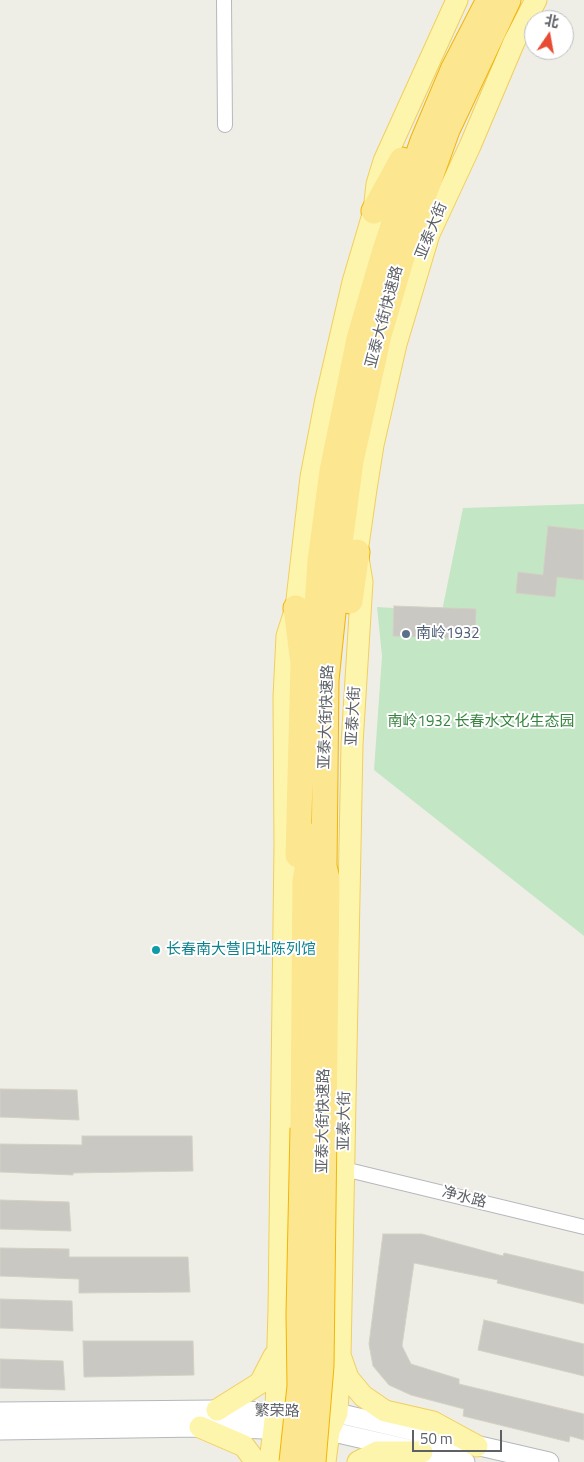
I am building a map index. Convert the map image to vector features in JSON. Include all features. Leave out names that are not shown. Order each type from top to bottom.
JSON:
[{"type":"highway","points":[[374,211],[400,165],[452,49],[478,0]]},
{"type":"highway","name":"亚泰大街快速路","points":[[312,1462],[321,1366],[314,1128],[316,880],[308,864],[315,609],[326,514],[340,426],[359,339],[405,190],[453,70],[489,0]]},
{"type":"highway","name":"亚泰大街快速路","points":[[316,880],[324,866],[326,680],[342,527],[358,426],[390,294],[431,172],[466,88],[508,0]]},
{"type":"highway","points":[[428,234],[457,135],[518,0]]},
{"type":"highway","points":[[296,608],[303,664],[298,864],[316,880],[334,865],[337,684],[357,552]]},
{"type":"highway","name":"亚泰大街快速路","points":[[292,1462],[300,1386],[299,1314],[314,1128]]},
{"type":"main road","points":[[270,1462],[274,1420],[279,1310],[284,697],[287,636],[296,608],[307,504],[322,418],[353,282],[374,211],[377,184],[384,160],[457,0]]},
{"type":"main road","name":"亚泰大街","points":[[325,1462],[333,1422],[340,1356],[352,744],[362,582],[357,552],[373,445],[407,304],[428,234],[470,146],[514,42],[536,0]]},
{"type":"main road","points":[[216,1410],[260,1383],[276,1352]]},
{"type":"main road","points":[[340,1356],[348,1378],[363,1396],[385,1411],[433,1422],[471,1454]]},
{"type":"main road","name":"繁荣路","points":[[0,1412],[216,1410],[274,1420]]},
{"type":"main road","name":"繁荣路","points":[[0,1430],[200,1427],[274,1420],[333,1422],[471,1454]]},
{"type":"main road","name":"繁荣路","points":[[333,1422],[422,1452],[471,1454],[549,1462]]},
{"type":"main road","points":[[200,1427],[231,1438],[244,1446],[256,1462]]},
{"type":"main road","points":[[358,1462],[377,1452],[422,1452]]},
{"type":"street","points":[[224,0],[226,126]]},
{"type":"street","name":"净水路","points":[[344,1168],[584,1227]]},
{"type":"green space","name":"南岭1932 长春水文化生态园","points":[[584,504],[584,936],[374,770],[382,656],[377,607],[442,611],[463,508]]},
{"type":"building","points":[[548,526],[584,530],[584,580],[557,577],[555,597],[516,593],[518,572],[543,575]]},
{"type":"building","points":[[394,606],[476,609],[475,639],[393,636]]},
{"type":"building","points":[[0,1089],[77,1090],[79,1120],[0,1117]]},
{"type":"building","points":[[82,1136],[192,1136],[193,1171],[73,1173],[73,1175],[0,1172],[0,1144],[82,1145]]},
{"type":"building","points":[[0,1200],[69,1202],[71,1231],[0,1229]]},
{"type":"building","points":[[383,1234],[422,1234],[503,1256],[504,1253],[584,1272],[584,1304],[497,1283],[498,1280],[414,1263],[402,1346],[411,1364],[459,1379],[459,1384],[584,1414],[584,1440],[570,1436],[569,1442],[463,1416],[464,1409],[411,1395],[389,1385],[373,1366],[369,1344]]},
{"type":"building","points":[[0,1248],[69,1249],[69,1257],[188,1257],[190,1292],[79,1293],[79,1279],[0,1276]]},
{"type":"building","points":[[0,1299],[72,1301],[73,1331],[0,1328]]},
{"type":"building","points":[[484,1320],[584,1344],[584,1376],[478,1350]]},
{"type":"building","points":[[83,1341],[193,1341],[194,1375],[84,1377]]},
{"type":"building","points":[[0,1359],[63,1361],[65,1390],[0,1388]]},
{"type":"place","name":"南岭1932","points":[[406,634]]},
{"type":"place","name":"长春南大营旧址陈列馆","points":[[156,950]]}]
